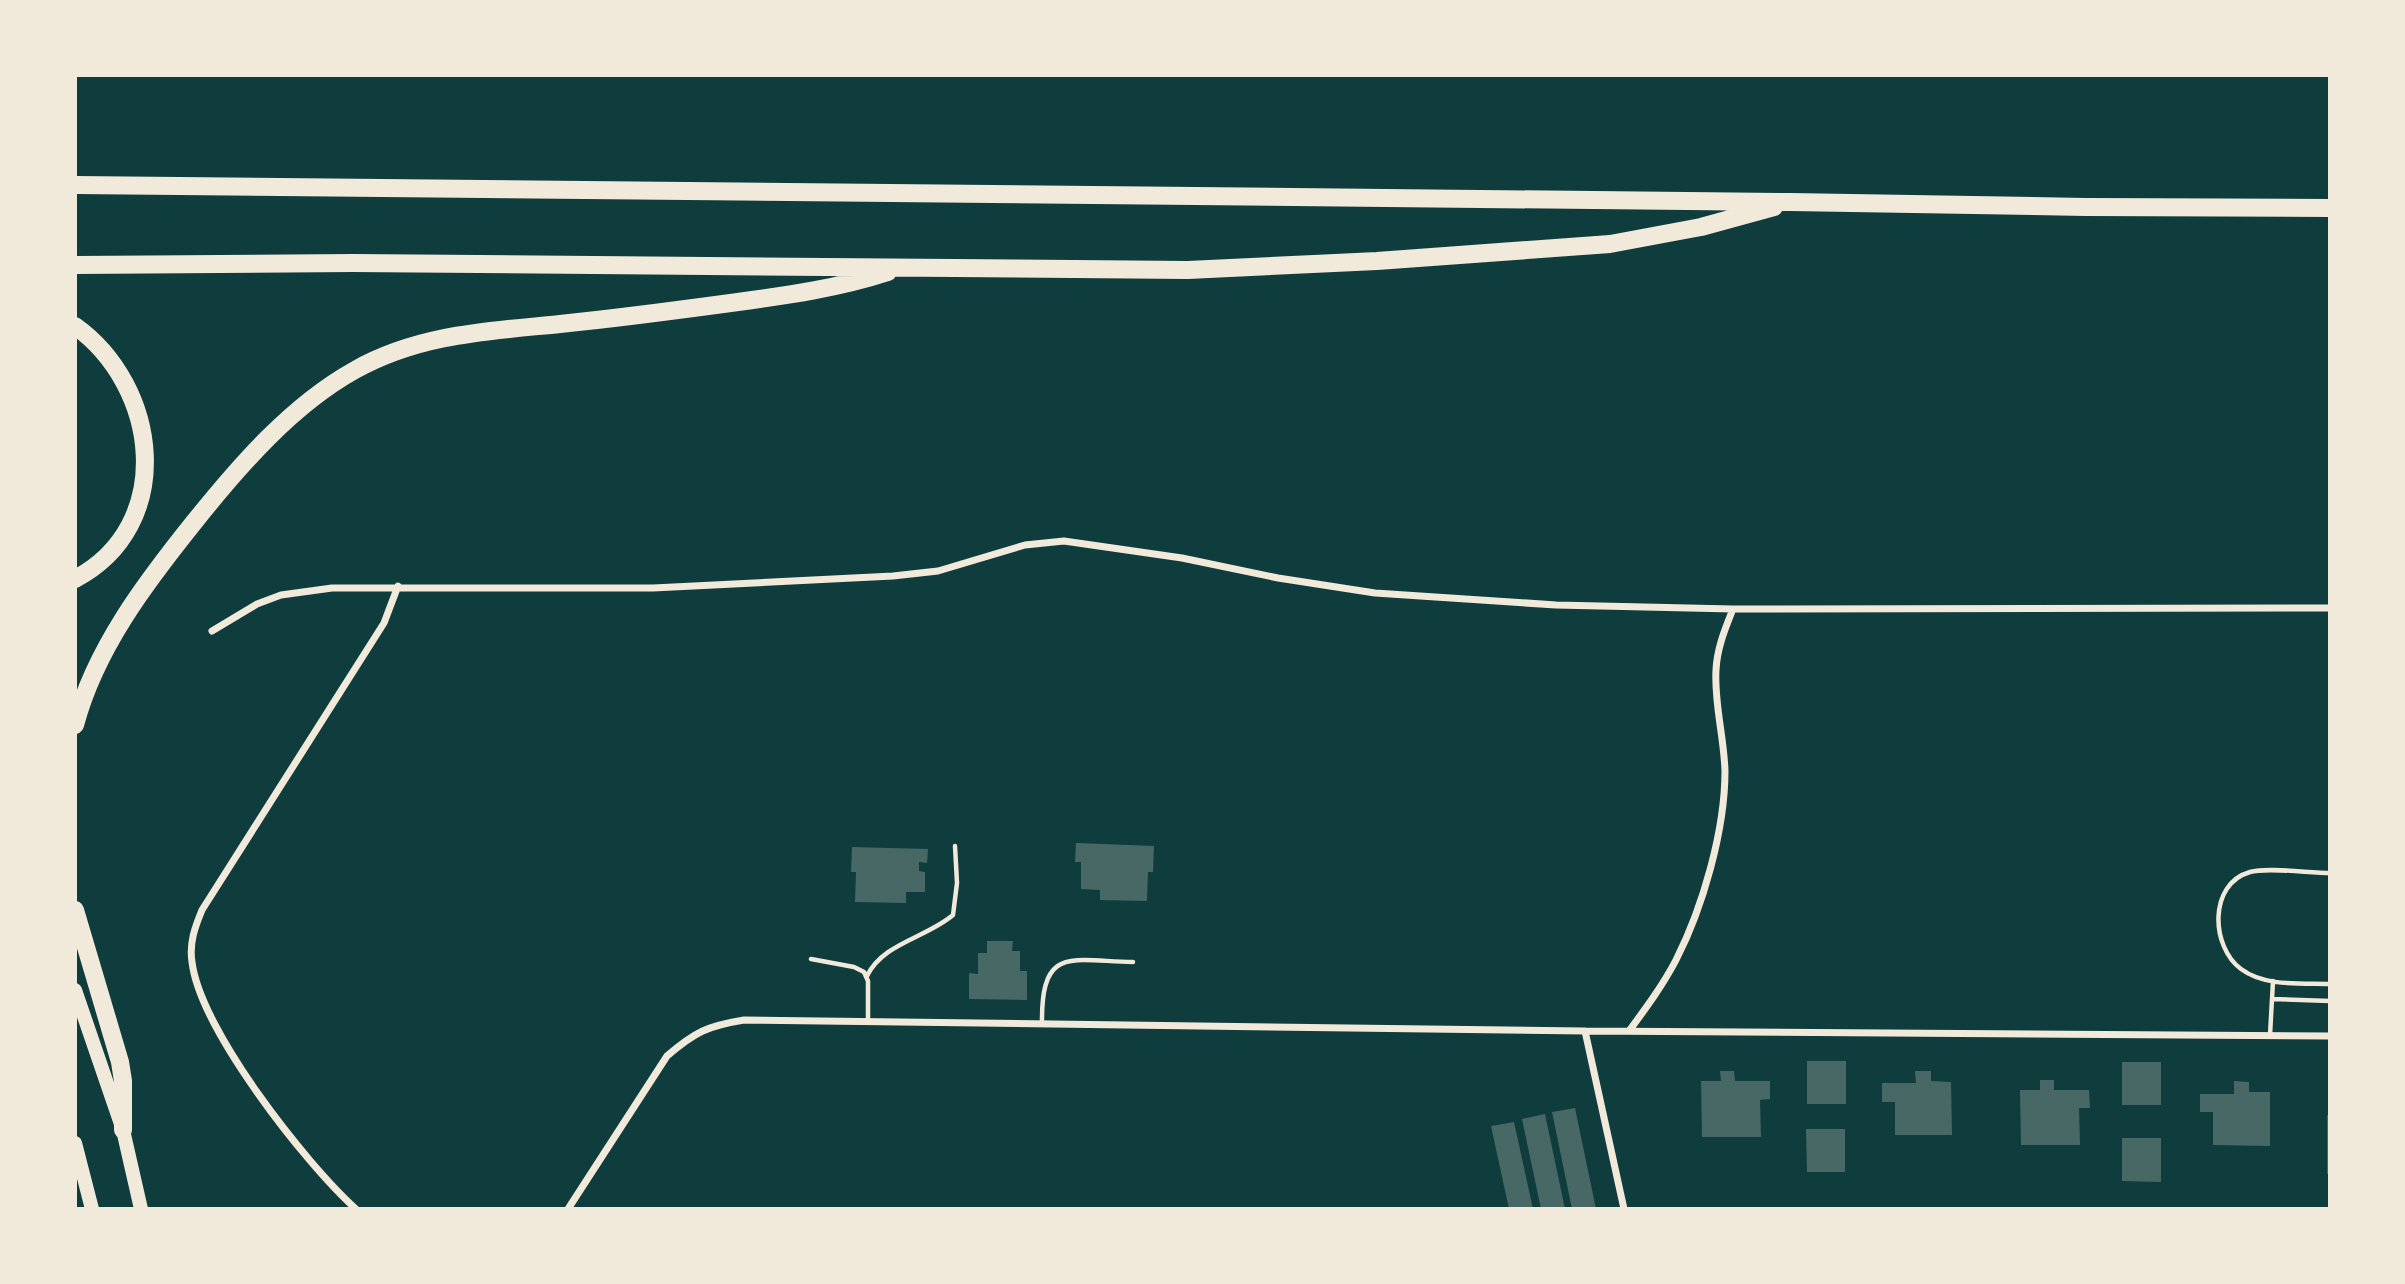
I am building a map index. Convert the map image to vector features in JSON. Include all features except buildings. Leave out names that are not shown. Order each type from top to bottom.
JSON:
[{"type":"highway","points":[[75,185],[1790,202],[2086,208],[2330,208]]},
{"type":"highway","points":[[75,265],[367,263],[905,266],[1094,271],[1202,269],[1377,261],[1564,248],[1656,237],[1790,202]]},
{"type":"highway","points":[[75,725],[92,679],[120,627],[145,587],[190,527],[268,439],[315,397],[355,370],[399,350],[445,337],[669,312],[804,293],[855,282],[905,266]]},
{"type":"highway","points":[[75,326],[109,357],[126,383],[138,411],[145,442],[146,467],[138,505],[121,538],[104,558],[75,579]]},
{"type":"highway","points":[[75,910],[120,1062],[123,1081],[123,1130]]},
{"type":"main road","points":[[75,990],[123,1130],[141,1209]]},
{"type":"main road","points":[[75,1143],[92,1209]]},
{"type":"street","points":[[212,631],[257,604],[281,595],[332,588],[653,588],[892,576],[938,570],[1025,545],[1064,541],[1182,558],[1278,578],[1375,593],[1556,605],[1733,609],[2330,608]]},
{"type":"street","points":[[356,1209],[322,1173],[247,1077],[220,1034],[204,1001],[195,976],[191,948],[192,935],[202,910],[384,623],[398,586]]},
{"type":"street","points":[[1629,1031],[1656,995],[1677,959],[1709,873],[1720,822],[1725,772],[1716,670],[1721,639],[1733,609]]},
{"type":"street","points":[[568,1209],[667,1056],[689,1037],[715,1024],[744,1020],[1585,1031],[2330,1036]]},
{"type":"street","points":[[1585,1031],[1624,1209]]},
{"type":"lane","points":[[868,1022],[867,976],[871,968],[884,954],[939,927],[953,915],[957,883],[955,846]]},
{"type":"lane","points":[[2330,873],[2250,872],[2240,876],[2226,892],[2218,920],[2220,939],[2228,956],[2241,969],[2256,977],[2273,981],[2330,984]]},
{"type":"lane","points":[[811,959],[860,968],[867,976]]},
{"type":"lane","points":[[1042,1025],[1043,988],[1054,968],[1069,961],[1133,962]]},
{"type":"lane","points":[[2270,1035],[2273,981]]},
{"type":"lane","points":[[2272,999],[2330,1001]]}]
